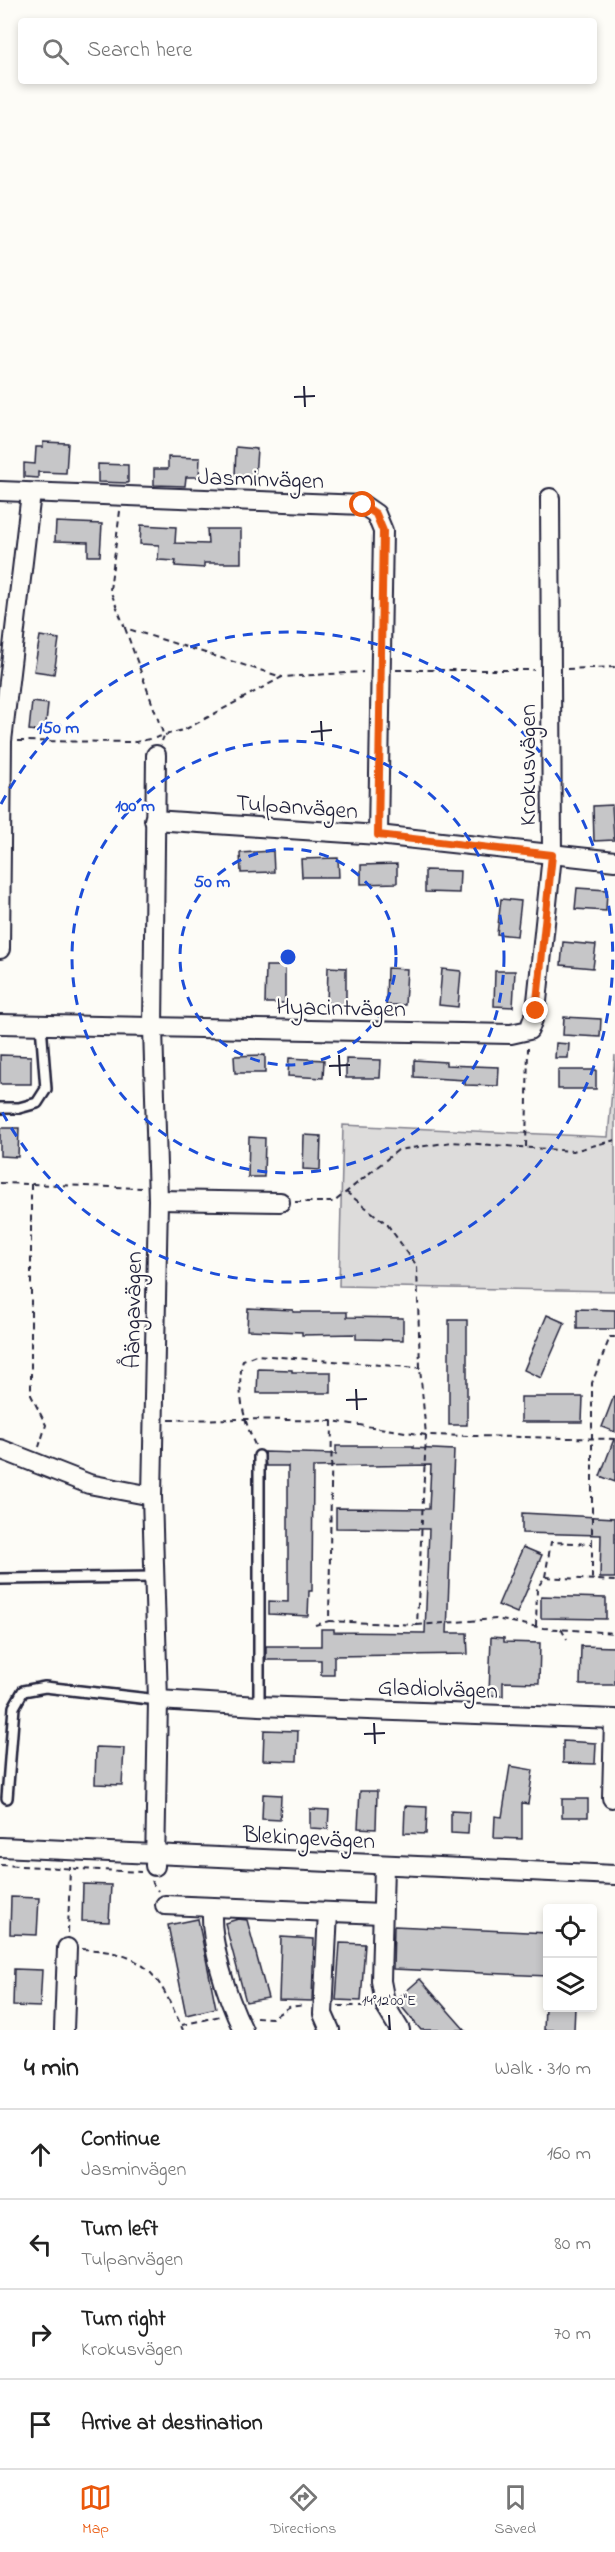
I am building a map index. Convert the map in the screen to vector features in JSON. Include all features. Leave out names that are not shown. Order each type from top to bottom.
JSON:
[{"type":"street","name":"Jasminvägen","points":[[0,491],[363,505],[376,514],[383,531],[378,835]]},
{"type":"street","points":[[0,949],[2,741],[31,493]]},
{"type":"street","name":"Krokusvägen","points":[[529,1030],[536,1011],[552,855],[550,498]]},
{"type":"street","name":"Åängavägen","points":[[152,1868],[158,1700],[152,1496],[158,1195],[153,1028],[156,755]]},
{"type":"street","name":"Tulpanvägen","points":[[154,820],[378,835],[615,861]]},
{"type":"street","name":"Hyacintvägen","points":[[0,1024],[511,1034],[529,1030]]},
{"type":"street","points":[[158,1195],[280,1202]]},
{"type":"street","points":[[0,1449],[89,1484],[152,1496]]},
{"type":"street","name":"Gladiolvägen","points":[[158,1700],[614,1719]]},
{"type":"street","points":[[612,1798],[614,1719]]},
{"type":"street","name":"Blekingevägen","points":[[0,1847],[152,1868]]},
{"type":"street","name":"Blekingevägen","points":[[0,1859],[152,1868],[615,1875]]},
{"type":"street","points":[[384,1870],[382,1993],[386,2007],[400,2030]]},
{"type":"street","name":"Blekingevägen","points":[[384,1870],[615,1886]]},
{"type":"street","points":[[165,1905],[382,1914]]},
{"type":"street","points":[[212,1907],[211,1927],[239,2022]]},
{"type":"street","points":[[328,1912],[323,2014],[330,2030]]},
{"type":"street","points":[[64,2030],[67,1948]]},
{"type":"lane","points":[[0,1108],[19,1108],[37,1103],[46,1089],[41,1025]]},
{"type":"lane","points":[[259,1456],[259,1706]]},
{"type":"lane","points":[[0,1579],[155,1577]]},
{"type":"lane","points":[[7,1798],[14,1707],[23,1691],[45,1687],[158,1700]]},
{"type":"path","points":[[122,497],[110,590],[164,736]]},
{"type":"path","points":[[125,628],[282,677]]},
{"type":"path","points":[[2,741],[136,742],[186,729]]},
{"type":"path","points":[[526,1147],[529,1030]]},
{"type":"path","points":[[280,1202],[334,1202],[398,1150],[452,1142],[573,1151],[615,1140]]},
{"type":"path","points":[[0,1183],[158,1195]]},
{"type":"path","points":[[31,1184],[31,1395],[46,1425],[34,1464]]},
{"type":"path","points":[[346,1192],[387,1224],[417,1266],[420,1368],[426,1435],[417,1625]]},
{"type":"path","points":[[592,1580],[592,1383],[610,1337],[615,1337]]},
{"type":"path","points":[[259,1456],[243,1419],[240,1372],[243,1360],[256,1355],[420,1368]]},
{"type":"path","points":[[155,1421],[243,1419],[332,1421],[426,1435],[615,1439]]},
{"type":"path","points":[[329,1621],[332,1421]]},
{"type":"path","points":[[537,1626],[537,1588],[545,1577],[551,1542],[592,1544]]},
{"type":"path","points":[[545,1577],[615,1581]]},
{"type":"path","points":[[315,1625],[329,1621],[417,1625],[496,1619],[561,1629],[615,1633]]},
{"type":"path","points":[[561,1629],[567,1639]]},
{"type":"path","points":[[0,1865],[70,1869],[152,1868],[165,1905]]},
{"type":"path","points":[[70,1869],[67,1948],[111,1953],[140,1963],[163,1986],[183,2030]]},
{"type":"path","points":[[181,2025],[200,2019],[239,2022]]},
{"type":"shaded area","points":[[615,1055],[615,1291],[339,1286],[343,1125],[608,1137]]},
{"type":"building","points":[[43,442],[68,443],[66,473],[38,472],[38,478],[24,477],[24,463],[35,464],[36,447],[43,447]]},
{"type":"building","points":[[236,447],[257,449],[255,477],[235,476]]},
{"type":"building","points":[[168,457],[200,458],[199,477],[186,477],[185,486],[154,485],[154,469],[168,469]]},
{"type":"building","points":[[98,464],[128,465],[128,483],[98,482]]},
{"type":"building","points":[[56,522],[102,524],[100,556],[88,556],[88,542],[55,541]]},
{"type":"building","points":[[141,525],[176,527],[175,543],[208,544],[207,529],[241,529],[241,563],[204,563],[204,568],[175,566],[176,561],[158,560],[159,545],[140,544]]},
{"type":"building","points":[[40,636],[59,639],[54,674],[34,671]]},
{"type":"building","points":[[32,702],[48,704],[45,732],[29,730]]},
{"type":"building","points":[[612,805],[614,840],[594,841],[593,806]]},
{"type":"building","points":[[273,851],[274,872],[241,873],[240,853]]},
{"type":"building","points":[[338,858],[339,877],[302,877],[301,859]]},
{"type":"building","points":[[397,864],[397,883],[361,884],[361,865]]},
{"type":"building","points":[[425,870],[460,871],[459,893],[425,892]]},
{"type":"building","points":[[577,888],[607,890],[606,911],[575,909]]},
{"type":"building","points":[[501,899],[521,901],[517,936],[497,934]]},
{"type":"building","points":[[563,942],[596,945],[593,968],[561,965]]},
{"type":"building","points":[[266,966],[285,966],[285,1003],[265,1003]]},
{"type":"building","points":[[328,967],[346,968],[346,1004],[327,1004]]},
{"type":"building","points":[[387,968],[407,969],[405,1005],[386,1005]]},
{"type":"building","points":[[442,969],[461,971],[458,1007],[439,1005]]},
{"type":"building","points":[[495,971],[515,971],[513,1007],[494,1006]]},
{"type":"building","points":[[564,1017],[601,1019],[600,1037],[563,1035]]},
{"type":"building","points":[[556,1043],[569,1044],[568,1058],[555,1058]]},
{"type":"building","points":[[0,1055],[31,1056],[31,1084],[0,1084]]},
{"type":"building","points":[[265,1055],[265,1073],[235,1073],[234,1056]]},
{"type":"building","points":[[289,1058],[324,1060],[323,1078],[288,1076]]},
{"type":"building","points":[[346,1059],[381,1060],[380,1078],[346,1078]]},
{"type":"building","points":[[414,1060],[446,1062],[446,1065],[499,1067],[498,1086],[465,1085],[465,1080],[414,1077]]},
{"type":"building","points":[[558,1070],[596,1070],[596,1089],[558,1089]]},
{"type":"building","points":[[0,1128],[19,1128],[18,1157],[0,1156]]},
{"type":"building","points":[[304,1135],[321,1136],[320,1170],[303,1169]]},
{"type":"building","points":[[249,1137],[265,1138],[264,1177],[248,1177]]},
{"type":"building","points":[[248,1308],[293,1310],[293,1312],[347,1312],[347,1317],[403,1318],[403,1340],[356,1339],[356,1334],[302,1335],[302,1332],[247,1330]]},
{"type":"building","points":[[577,1309],[615,1310],[615,1329],[577,1329]]},
{"type":"building","points":[[547,1315],[565,1323],[541,1378],[524,1370]]},
{"type":"building","points":[[449,1320],[467,1320],[467,1425],[449,1425]]},
{"type":"building","points":[[258,1369],[331,1372],[331,1393],[257,1393]]},
{"type":"building","points":[[615,1396],[615,1432],[602,1427]]},
{"type":"building","points":[[521,1397],[583,1397],[582,1422],[521,1422]]},
{"type":"building","points":[[615,1439],[615,1482],[600,1476]]},
{"type":"building","points":[[336,1446],[413,1446],[413,1448],[454,1450],[447,1633],[467,1633],[468,1654],[334,1656],[334,1675],[321,1675],[321,1660],[266,1660],[266,1646],[321,1646],[321,1629],[334,1629],[334,1632],[425,1633],[429,1529],[336,1528],[336,1508],[429,1509],[431,1465],[313,1467],[312,1591],[309,1591],[308,1616],[269,1614],[269,1601],[288,1602],[288,1466],[266,1466],[264,1452],[336,1454]]},
{"type":"building","points":[[522,1513],[615,1518],[615,1578],[600,1578],[601,1535],[522,1533]]},
{"type":"building","points":[[523,1547],[542,1555],[517,1613],[498,1605]]},
{"type":"building","points":[[541,1596],[606,1598],[606,1619],[541,1618]]},
{"type":"building","points":[[491,1637],[504,1638],[504,1642],[540,1643],[539,1683],[503,1682],[503,1696],[489,1695]]},
{"type":"building","points":[[581,1646],[615,1647],[615,1685],[580,1685]]},
{"type":"building","points":[[264,1730],[298,1731],[297,1761],[263,1760]]},
{"type":"building","points":[[563,1741],[596,1743],[595,1764],[563,1763]]},
{"type":"building","points":[[96,1747],[124,1748],[122,1785],[95,1784]]},
{"type":"building","points":[[510,1766],[533,1770],[528,1804],[522,1803],[522,1839],[494,1838],[495,1816],[502,1817]]},
{"type":"building","points":[[360,1791],[377,1791],[376,1829],[358,1828]]},
{"type":"building","points":[[263,1794],[281,1795],[280,1820],[262,1819]]},
{"type":"building","points":[[562,1799],[588,1799],[588,1817],[562,1817]]},
{"type":"building","points":[[405,1806],[427,1807],[426,1834],[404,1833]]},
{"type":"building","points":[[310,1809],[329,1810],[328,1829],[310,1828]]},
{"type":"building","points":[[451,1811],[469,1812],[468,1834],[451,1833]]},
{"type":"building","points":[[83,1884],[111,1885],[109,1922],[82,1921]]},
{"type":"building","points":[[11,1897],[39,1898],[37,1935],[10,1934]]},
{"type":"building","points":[[198,1919],[216,2008],[186,2015],[168,1925]]},
{"type":"building","points":[[238,1919],[247,1920],[268,1998],[246,2002],[225,1923]]},
{"type":"building","points":[[394,1926],[543,1933],[543,1976],[393,1969]]},
{"type":"building","points":[[281,1937],[314,1939],[312,2001],[279,2000]]},
{"type":"building","points":[[340,1943],[365,1944],[361,2001],[336,2000]]},
{"type":"building","points":[[14,1969],[42,1970],[40,2007],[13,2006]]},
{"type":"building","points":[[420,1979],[465,2030],[421,2030],[396,2000]]},
{"type":"building","points":[[545,2012],[575,2012],[574,2030],[544,2030]]},
{"type":"route","points":[[363,505],[376,514],[383,531],[378,835],[552,855],[536,1011]]}]
